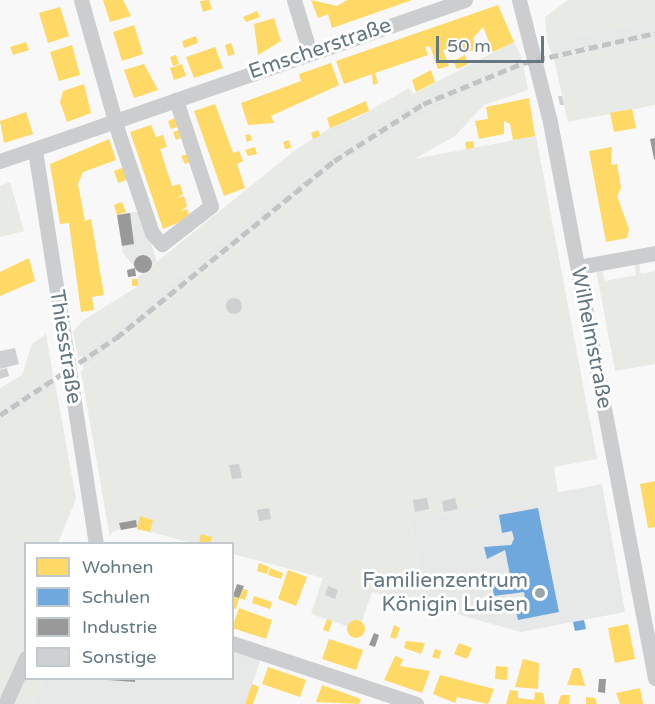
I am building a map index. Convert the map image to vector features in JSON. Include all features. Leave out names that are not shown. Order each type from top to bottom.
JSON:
[{"type":"street","points":[[81,0],[152,233],[159,244],[166,243],[211,206],[176,100]]},
{"type":"street","points":[[294,0],[310,53]]},
{"type":"street","name":"Emscherstraße","points":[[0,161],[465,0]]},
{"type":"street","name":"Wilhelmstraße","points":[[519,0],[578,267],[655,678]]},
{"type":"street","name":"Thiesstraße","points":[[35,150],[96,542]]},
{"type":"street","points":[[578,267],[655,253]]},
{"type":"street","points":[[234,644],[416,704]]},
{"type":"street","points":[[5,704],[24,662]]},
{"type":"shaded area","points":[[568,0],[655,0],[655,20],[547,42],[545,17]]},
{"type":"shaded area","points":[[655,20],[655,42],[554,59],[547,42]]},
{"type":"shaded area","points":[[514,42],[521,56],[419,98],[330,153],[78,358],[73,332],[81,322],[138,286],[138,277],[294,151],[350,115],[352,121],[409,88],[413,94]]},
{"type":"shaded area","points":[[655,42],[655,105],[568,122],[554,59]]},
{"type":"shaded area","points":[[521,56],[524,68],[419,118],[334,168],[83,370],[84,356],[78,358],[330,153],[419,98]]},
{"type":"shaded area","points":[[524,68],[528,90],[484,105],[455,136],[414,159],[536,136],[597,459],[554,467],[558,493],[411,520],[427,606],[372,592],[359,630],[311,614],[323,578],[234,554],[234,542],[188,542],[132,527],[113,531],[110,537],[81,372],[334,168],[419,118]]},
{"type":"shaded area","points":[[10,182],[24,231],[0,237],[0,186]]},
{"type":"shaded area","points":[[140,211],[157,261],[140,274],[123,253],[117,215]]},
{"type":"shaded area","points":[[634,263],[639,263],[641,274],[655,271],[655,364],[615,371],[596,270],[602,269],[605,281],[636,275]]},
{"type":"shaded area","points":[[46,334],[53,376],[0,407],[0,388],[22,375],[32,344]]},
{"type":"shaded area","points":[[53,376],[56,388],[0,425],[0,407]]},
{"type":"shaded area","points":[[56,388],[76,499],[58,542],[24,542],[24,680],[43,680],[32,704],[0,704],[0,425]]},
{"type":"shaded area","points":[[602,484],[625,612],[521,632],[427,606],[411,520]]},
{"type":"shaded area","points":[[234,650],[261,659],[245,704],[32,704],[43,680],[234,680]]},
{"type":"building: Wohnen","points":[[103,0],[123,0],[131,16],[110,22]]},
{"type":"building: Wohnen","points":[[209,0],[212,9],[203,12],[200,1]]},
{"type":"building: Wohnen","points":[[311,0],[337,6],[347,0],[412,0],[332,28],[328,14],[318,18]]},
{"type":"building: Wohnen","points":[[498,5],[514,42],[493,52],[483,27],[473,38],[477,49],[465,53],[461,43],[443,50],[449,66],[438,69],[430,46],[425,47],[428,55],[375,73],[378,83],[373,85],[372,74],[344,84],[336,61]]},
{"type":"building: Wohnen","points":[[60,7],[69,36],[48,43],[39,13]]},
{"type":"building: Wohnen","points":[[257,11],[260,17],[246,22],[243,17]]},
{"type":"building: Wohnen","points":[[274,18],[281,41],[258,55],[254,24]]},
{"type":"building: Wohnen","points":[[134,25],[143,54],[122,61],[113,32]]},
{"type":"building: Wohnen","points":[[196,36],[198,43],[184,48],[182,41]]},
{"type":"building: Wohnen","points":[[26,42],[29,50],[13,55],[10,47]]},
{"type":"building: Wohnen","points":[[231,43],[235,54],[228,56],[225,45]]},
{"type":"building: Wohnen","points":[[72,45],[80,75],[59,81],[50,52]]},
{"type":"building: Wohnen","points":[[215,47],[223,68],[194,78],[186,57]]},
{"type":"building: Wohnen","points":[[176,55],[179,64],[173,66],[170,57]]},
{"type":"building: Wohnen","points":[[465,55],[468,64],[457,69],[453,61]]},
{"type":"building: Wohnen","points":[[331,63],[339,85],[271,116],[274,123],[248,125],[241,103],[301,81],[299,74]]},
{"type":"building: Wohnen","points":[[144,64],[158,90],[134,98],[124,70]]},
{"type":"building: Wohnen","points":[[182,64],[186,76],[174,80],[170,68]]},
{"type":"building: Wohnen","points":[[431,70],[435,82],[416,92],[412,80]]},
{"type":"building: Wohnen","points":[[84,84],[91,113],[67,122],[60,102],[63,91]]},
{"type":"building: Wohnen","points":[[529,98],[535,136],[513,140],[510,124],[504,121],[504,134],[479,139],[475,121],[488,119],[486,107]]},
{"type":"building: Wohnen","points":[[366,101],[369,111],[330,128],[327,118]]},
{"type":"building: Wohnen","points":[[215,104],[233,153],[239,151],[243,161],[237,164],[245,188],[224,196],[194,111]]},
{"type":"building: Wohnen","points":[[632,109],[636,128],[614,132],[610,113]]},
{"type":"building: Wohnen","points":[[26,112],[33,134],[4,143],[0,121]]},
{"type":"building: Wohnen","points":[[175,118],[178,127],[171,129],[168,121]]},
{"type":"building: Wohnen","points":[[151,125],[156,137],[163,135],[167,147],[160,149],[172,186],[180,184],[183,194],[177,198],[184,196],[187,206],[181,211],[187,209],[190,218],[163,229],[130,132]]},
{"type":"building: Wohnen","points":[[179,130],[181,138],[176,140],[173,132]]},
{"type":"building: Wohnen","points":[[318,130],[320,136],[313,139],[311,133]]},
{"type":"building: Wohnen","points":[[250,134],[252,140],[247,142],[245,135]]},
{"type":"building: Wohnen","points":[[109,139],[116,160],[83,172],[78,184],[85,221],[91,219],[104,295],[92,297],[94,310],[81,312],[69,223],[60,224],[50,164]]},
{"type":"building: Wohnen","points":[[289,140],[291,148],[285,149],[283,142]]},
{"type":"building: Wohnen","points":[[473,141],[474,148],[466,149],[465,142]]},
{"type":"building: Wohnen","points":[[255,147],[257,154],[248,156],[245,150]]},
{"type":"building: Wohnen","points":[[612,147],[611,165],[617,164],[621,188],[617,196],[629,229],[627,238],[606,242],[589,151]]},
{"type":"building: Wohnen","points":[[188,154],[191,162],[185,164],[181,156]]},
{"type":"building: Wohnen","points":[[125,167],[129,179],[118,183],[114,171]]},
{"type":"building: Wohnen","points":[[122,202],[126,212],[117,215],[114,205]]},
{"type":"building: Wohnen","points":[[29,258],[35,281],[0,296],[0,272]]},
{"type":"building: Wohnen","points":[[132,279],[138,279],[138,286],[132,286]]},
{"type":"building: Wohnen","points":[[655,481],[655,527],[648,528],[640,484]]},
{"type":"building: Wohnen","points":[[140,516],[153,520],[150,532],[137,529]]},
{"type":"building: Wohnen","points":[[201,534],[212,537],[210,542],[199,542]]},
{"type":"building: Wohnen","points":[[259,563],[269,567],[267,574],[257,571]]},
{"type":"building: Wohnen","points":[[270,568],[283,573],[281,579],[268,575]]},
{"type":"building: Wohnen","points":[[288,570],[307,577],[296,606],[278,599]]},
{"type":"building: Wohnen","points":[[243,589],[248,590],[245,600],[239,598]]},
{"type":"building: Wohnen","points":[[234,596],[239,598],[236,609],[234,608]]},
{"type":"building: Wohnen","points":[[254,596],[272,602],[270,609],[252,603]]},
{"type":"building: Wohnen","points":[[239,608],[272,620],[266,639],[234,629]]},
{"type":"building: Wohnen","points":[[327,619],[332,621],[329,632],[323,630]]},
{"type":"building: Wohnen","points":[[352,620],[360,620],[365,625],[363,636],[352,638],[347,633],[347,625]]},
{"type":"building: Wohnen","points":[[628,624],[635,659],[615,663],[608,628]]},
{"type":"building: Wohnen","points":[[394,625],[400,628],[396,639],[390,637]]},
{"type":"building: Wohnen","points":[[329,639],[363,650],[356,670],[322,659]]},
{"type":"building: Wohnen","points":[[406,641],[425,643],[421,654],[404,648]]},
{"type":"building: Wohnen","points":[[459,643],[472,648],[467,659],[454,654]]},
{"type":"building: Wohnen","points":[[435,649],[441,651],[439,659],[432,657]]},
{"type":"building: Wohnen","points":[[395,656],[403,659],[400,666],[430,671],[422,693],[384,680]]},
{"type":"building: Wohnen","points":[[523,659],[539,663],[538,689],[515,687]]},
{"type":"building: Wohnen","points":[[496,666],[508,667],[507,680],[495,679]]},
{"type":"building: Wohnen","points":[[268,667],[306,680],[300,697],[262,684]]},
{"type":"building: Wohnen","points":[[573,668],[580,668],[585,686],[567,685]]},
{"type":"building: Wohnen","points":[[440,675],[494,689],[488,704],[457,697],[455,703],[433,694]]},
{"type":"building: Wohnen","points":[[252,684],[259,687],[253,704],[245,704]]},
{"type":"building: Wohnen","points":[[322,685],[361,699],[359,704],[316,702]]},
{"type":"building: Wohnen","points":[[640,688],[643,704],[620,704],[616,693]]},
{"type":"building: Wohnen","points":[[510,690],[518,691],[518,698],[534,700],[535,692],[543,693],[545,704],[506,704]]},
{"type":"building: Wohnen","points":[[561,695],[570,695],[569,704],[558,704]]},
{"type":"building: Wohnen","points":[[586,697],[595,698],[597,704],[586,704]]},
{"type":"building: Schulen","points":[[538,508],[559,612],[518,620],[514,602],[525,600],[524,592],[494,596],[492,583],[512,585],[505,550],[487,559],[484,547],[511,545],[514,539],[512,531],[502,533],[499,515]]},
{"type":"building: Schulen","points":[[584,620],[586,629],[575,631],[573,622]]},
{"type":"building: Industrie","points":[[655,138],[655,159],[654,159],[650,139]]},
{"type":"building: Industrie","points":[[130,213],[134,244],[122,246],[117,215]]},
{"type":"building: Industrie","points":[[143,255],[149,258],[152,264],[149,270],[143,273],[137,270],[134,264],[137,258]]},
{"type":"building: Industrie","points":[[135,268],[136,276],[128,277],[127,270]]},
{"type":"building: Industrie","points":[[136,520],[137,527],[121,530],[119,523]]},
{"type":"building: Industrie","points":[[237,584],[244,586],[239,598],[234,596]]},
{"type":"building: Industrie","points":[[374,633],[379,635],[375,647],[369,645]]},
{"type":"building: Industrie","points":[[599,679],[606,679],[605,693],[598,692]]},
{"type":"building: Industrie","points":[[108,680],[135,680],[135,682]]},
{"type":"building: Sonstige","points":[[558,96],[562,96],[564,105],[560,105]]},
{"type":"building: Sonstige","points":[[231,298],[237,298],[242,306],[240,312],[231,314],[226,309],[226,303]]},
{"type":"building: Sonstige","points":[[15,348],[19,364],[0,369],[0,351]]},
{"type":"building: Sonstige","points":[[7,368],[9,376],[0,379],[0,370]]},
{"type":"building: Sonstige","points":[[239,464],[242,478],[232,479],[229,465]]},
{"type":"building: Sonstige","points":[[427,498],[429,509],[415,512],[413,500]]},
{"type":"building: Sonstige","points":[[455,498],[458,509],[444,512],[442,501]]},
{"type":"building: Sonstige","points":[[269,508],[271,519],[259,521],[257,510]]},
{"type":"building: Sonstige","points":[[328,586],[338,590],[335,599],[325,595]]},
{"type":"railway","points":[[0,415],[116,338],[334,161],[423,104],[523,63],[655,33]]},
{"type":"place","name":"Familienzentrum Königin Luisen","points":[[540,593]]}]
